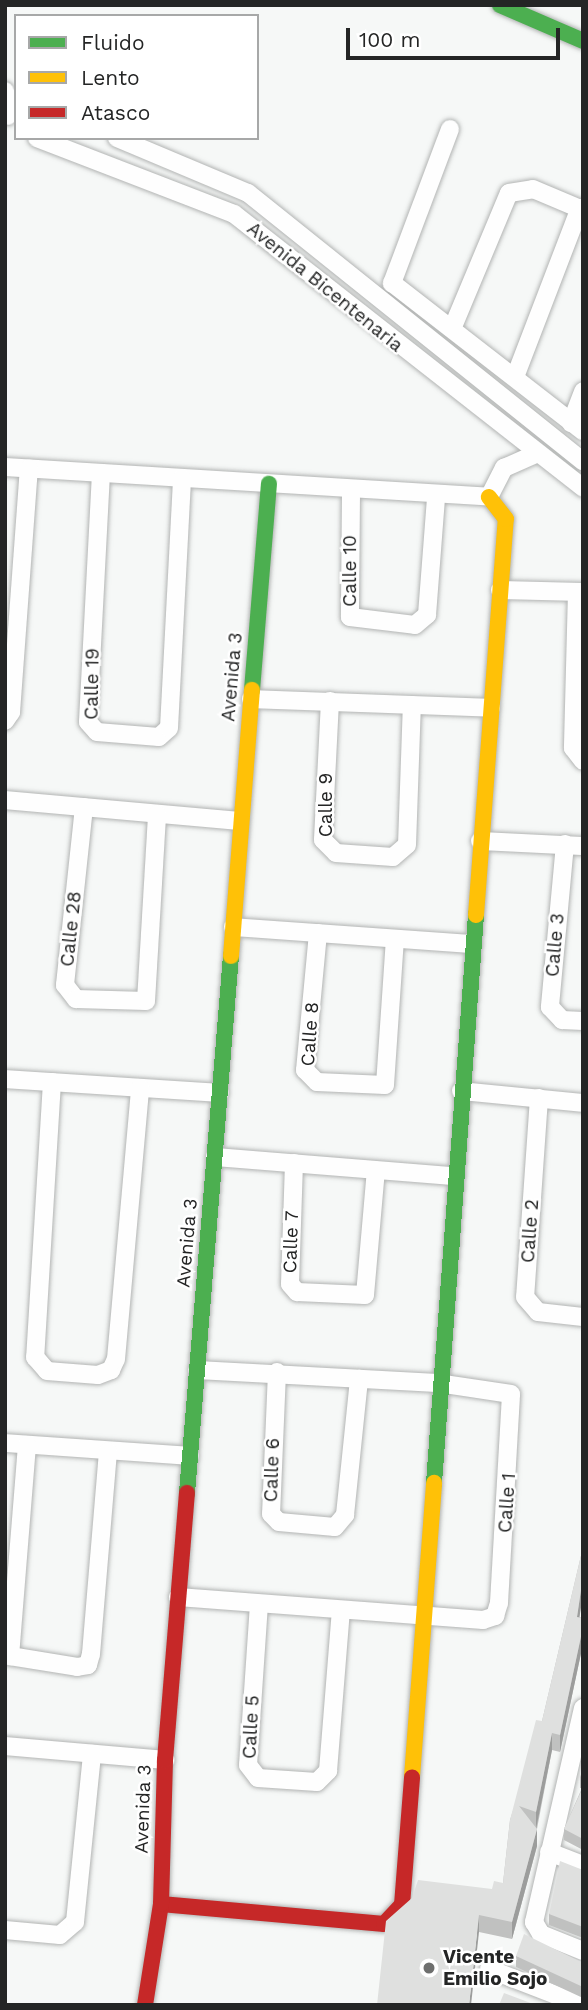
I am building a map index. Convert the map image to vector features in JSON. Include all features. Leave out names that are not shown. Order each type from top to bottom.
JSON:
[{"type":"main road","points":[[500,5],[583,41]]},
{"type":"main road","name":"Avenida 3","points":[[145,2005],[161,1904],[165,1760],[215,1157],[239,821],[269,484]]},
{"type":"main road","points":[[161,1904],[384,1924],[395,1918],[402,1905],[424,1618],[437,1384],[506,519],[489,497]]},
{"type":"street","points":[[5,91],[11,118]]},
{"type":"street","points":[[386,303],[450,129]]},
{"type":"street","name":"Avenida Bicentenaria","points":[[42,140],[234,214],[535,454],[583,488]]},
{"type":"street","name":"Avenida Bicentenaria","points":[[122,140],[248,193],[583,461]]},
{"type":"street","points":[[452,329],[509,193],[533,188],[582,209],[514,377]]},
{"type":"street","points":[[392,283],[577,427],[583,391]]},
{"type":"street","points":[[5,467],[269,484],[351,493],[489,497],[505,468],[535,454]]},
{"type":"street","points":[[5,721],[11,712],[29,469]]},
{"type":"street","name":"Calle 19","points":[[101,473],[88,722],[97,732],[159,737],[169,728],[182,478]]},
{"type":"street","name":"Calle 10","points":[[351,493],[351,617],[415,625],[427,615],[436,496]]},
{"type":"street","points":[[500,590],[580,592],[573,748],[583,761]]},
{"type":"street","points":[[251,699],[491,708]]},
{"type":"street","name":"Calle 9","points":[[330,701],[323,840],[336,853],[393,857],[407,845],[412,705]]},
{"type":"street","points":[[5,800],[239,821]]},
{"type":"street","name":"Calle 28","points":[[84,807],[65,985],[76,999],[146,1001],[157,814]]},
{"type":"street","points":[[480,841],[574,845]]},
{"type":"street","name":"Calle 3","points":[[574,845],[550,1007],[562,1020],[583,1021]]},
{"type":"street","points":[[233,927],[472,944]]},
{"type":"street","name":"Calle 8","points":[[318,933],[305,1070],[317,1082],[385,1085],[395,939]]},
{"type":"street","points":[[5,1079],[220,1093]]},
{"type":"street","points":[[52,1082],[35,1357],[47,1371],[98,1375],[111,1370],[116,1359],[140,1088]]},
{"type":"street","points":[[461,1091],[583,1102]]},
{"type":"street","name":"Calle 2","points":[[539,1098],[525,1297],[538,1312],[583,1317]]},
{"type":"street","points":[[215,1157],[453,1176]]},
{"type":"street","name":"Calle 7","points":[[294,1163],[290,1284],[297,1292],[365,1295],[376,1170]]},
{"type":"street","points":[[197,1370],[277,1372],[437,1384]]},
{"type":"street","name":"Calle 6","points":[[277,1372],[271,1514],[279,1522],[335,1527],[345,1516],[359,1379]]},
{"type":"street","name":"Calle 1","points":[[424,1618],[495,1616],[515,1402],[504,1390],[437,1384]]},
{"type":"street","points":[[5,1443],[190,1456]]},
{"type":"street","points":[[27,1445],[10,1656],[77,1667],[88,1665],[91,1654],[108,1452]]},
{"type":"street","points":[[178,1597],[424,1618]]},
{"type":"street","name":"Calle 5","points":[[259,1604],[247,1765],[258,1778],[317,1782],[328,1771],[341,1611]]},
{"type":"street","points":[[583,1708],[549,1852],[535,1929],[583,1951]]},
{"type":"street","points":[[5,1746],[165,1760]]},
{"type":"street","points":[[5,1930],[60,1936],[75,1922],[92,1754]]},
{"type":"street","points":[[549,1852],[583,1865]]},
{"type":"street","points":[[489,1969],[583,2005]]},
{"type":"building","points":[[583,1547],[583,1591],[581,1590],[577,1617],[583,1618],[583,1627],[560,1735],[552,1733],[536,1812],[519,1806],[537,1829],[512,1922],[479,1915],[469,2005],[377,2005],[386,1921],[412,1898],[418,1880],[492,1889],[494,1881],[503,1883],[510,1820],[536,1720],[542,1721]]},
{"type":"building","points":[[583,1787],[583,1839],[564,1829]]},
{"type":"building","points":[[560,1861],[583,1870],[583,1927],[549,1914]]},
{"type":"building","points":[[524,1934],[583,1963],[583,1987],[516,1956]]},
{"type":"building","points":[[504,1993],[536,2005],[499,2005]]},
{"type":"traffic: fast","points":[[500,5],[583,41]]},
{"type":"traffic: fast","points":[[252,690],[269,484]]},
{"type":"traffic: fast","points":[[434,1483],[476,915]]},
{"type":"traffic: fast","points":[[187,1493],[231,956]]},
{"type":"traffic: slow","points":[[476,915],[506,519],[489,497]]},
{"type":"traffic: slow","points":[[231,956],[252,690]]},
{"type":"traffic: slow","points":[[412,1777],[434,1483]]},
{"type":"traffic: jam","points":[[145,2005],[161,1904],[165,1760],[187,1493]]},
{"type":"traffic: jam","points":[[161,1904],[384,1924],[402,1905],[412,1777]]},
{"type":"place","name":"Vicente Emilio Sojo","points":[[429,1968]]}]
